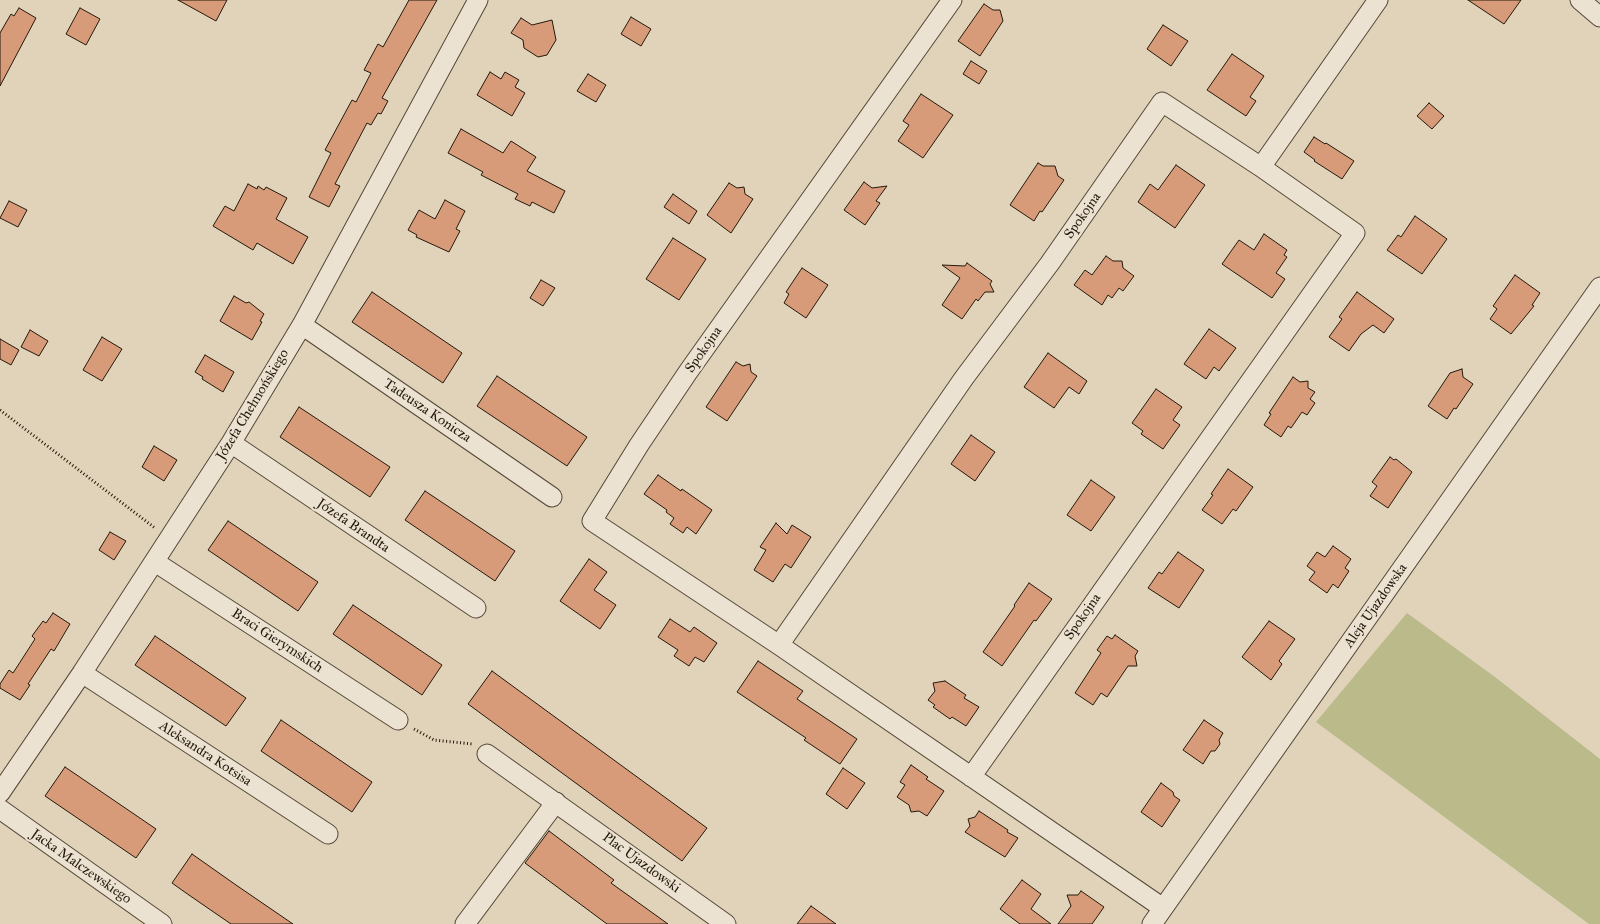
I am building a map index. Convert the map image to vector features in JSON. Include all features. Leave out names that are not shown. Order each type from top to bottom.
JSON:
[{"type":"street","name":"Józefa Chełmońskiego","points":[[0,793],[82,673],[231,443],[302,325],[478,0]]},
{"type":"street","name":"Spokojna","points":[[952,0],[688,372],[639,445],[592,521],[778,645],[1163,908]]},
{"type":"street","points":[[1260,167],[1378,0]]},
{"type":"street","points":[[1580,0],[1600,17]]},
{"type":"street","name":"Spokojna","points":[[778,645],[964,378],[1050,263],[1162,102],[1260,167],[1355,233],[971,776]]},
{"type":"street","name":"Aleja Ujazdowska","points":[[1152,924],[1600,288]]},
{"type":"street","name":"Tadeusza Konicza","points":[[302,325],[552,497]]},
{"type":"street","name":"Józefa Brandta","points":[[231,443],[476,608]]},
{"type":"street","name":"Braci Gierymskich","points":[[155,562],[398,720]]},
{"type":"street","name":"Aleksandra Kotsisa","points":[[82,673],[328,834]]},
{"type":"street","name":"Plac Ujazdowski","points":[[487,754],[726,924]]},
{"type":"street","points":[[465,924],[556,802]]},
{"type":"street","name":"Jacka Malczewskiego","points":[[0,809],[162,924]]},
{"type":"path","points":[[0,410],[169,539]]},
{"type":"path","points":[[398,720],[434,740],[470,743],[487,754]]},
{"type":"green space","points":[[1407,613],[1495,677],[1600,759],[1600,924],[1589,924],[1316,722]]},
{"type":"building","points":[[178,0],[227,0],[216,21]]},
{"type":"building","points":[[409,0],[437,0],[382,98],[388,101],[381,114],[378,113],[371,125],[367,123],[335,184],[340,186],[329,207],[309,197],[331,153],[325,150],[352,100],[356,102],[371,73],[364,70],[378,44],[383,47]]},
{"type":"building","points":[[1468,0],[1521,0],[1504,24]]},
{"type":"building","points":[[984,4],[993,10],[1000,10],[1003,21],[980,56],[958,41]]},
{"type":"building","points":[[19,8],[36,18],[0,86],[0,33],[11,14],[14,16]]},
{"type":"building","points":[[80,8],[100,19],[86,45],[66,34]]},
{"type":"building","points":[[631,17],[651,29],[641,46],[621,34]]},
{"type":"building","points":[[521,18],[532,25],[552,20],[556,40],[547,55],[538,57],[524,48],[523,40],[511,33]]},
{"type":"building","points":[[1163,25],[1188,41],[1171,66],[1147,49]]},
{"type":"building","points":[[1232,54],[1264,76],[1250,97],[1256,101],[1246,116],[1207,90]]},
{"type":"building","points":[[971,61],[987,71],[979,84],[963,74]]},
{"type":"building","points":[[490,72],[501,79],[505,72],[519,80],[515,87],[525,93],[512,116],[477,95]]},
{"type":"building","points":[[588,74],[606,85],[596,102],[577,91]]},
{"type":"building","points":[[921,94],[953,115],[923,158],[898,141],[909,125],[903,121]]},
{"type":"building","points":[[1429,103],[1444,116],[1432,129],[1417,116]]},
{"type":"building","points":[[461,129],[503,153],[511,141],[536,157],[527,171],[565,191],[554,213],[532,202],[530,206],[515,199],[518,194],[481,175],[483,172],[448,153]]},
{"type":"building","points":[[1314,137],[1354,161],[1342,179],[1314,161],[1304,152]]},
{"type":"building","points":[[1038,163],[1043,166],[1055,166],[1058,176],[1064,180],[1034,221],[1010,205]]},
{"type":"building","points":[[1176,165],[1205,185],[1175,228],[1138,202],[1150,184],[1158,190]]},
{"type":"building","points":[[864,182],[872,188],[887,186],[876,201],[880,203],[865,225],[844,210]]},
{"type":"building","points":[[729,183],[737,188],[744,187],[745,194],[753,199],[731,233],[707,215]]},
{"type":"building","points":[[248,184],[257,189],[258,186],[264,190],[266,187],[287,198],[276,219],[308,237],[293,264],[257,243],[253,250],[213,226],[225,206],[234,211]]},
{"type":"building","points":[[673,194],[697,211],[689,224],[664,207]]},
{"type":"building","points":[[445,200],[465,211],[456,229],[460,231],[449,252],[416,237],[417,235],[408,230],[419,210],[435,219]]},
{"type":"building","points":[[9,201],[27,210],[18,227],[0,218]]},
{"type":"building","points":[[1415,216],[1447,239],[1422,274],[1387,250],[1398,235],[1401,237]]},
{"type":"building","points":[[1264,234],[1287,250],[1284,255],[1287,257],[1276,273],[1285,279],[1272,298],[1222,264],[1239,240],[1254,250]]},
{"type":"building","points":[[673,238],[706,259],[679,300],[646,279]]},
{"type":"building","points":[[1106,256],[1113,261],[1122,261],[1123,268],[1134,276],[1123,291],[1119,288],[1112,298],[1108,295],[1102,305],[1074,285],[1085,270],[1092,275]]},
{"type":"building","points":[[967,263],[992,281],[990,284],[994,292],[985,292],[978,301],[976,299],[962,319],[942,305],[960,278],[942,265],[965,266]]},
{"type":"building","points":[[802,268],[828,285],[806,318],[784,303],[789,294],[786,292]]},
{"type":"building","points":[[1515,275],[1540,293],[1532,305],[1534,306],[1511,334],[1490,319],[1497,309],[1493,306]]},
{"type":"building","points":[[541,280],[555,288],[543,306],[530,298]]},
{"type":"building","points":[[372,292],[462,353],[443,383],[352,322]]},
{"type":"building","points":[[1357,292],[1394,319],[1384,333],[1373,325],[1361,334],[1349,351],[1329,337],[1342,319],[1339,317]]},
{"type":"building","points":[[234,296],[246,303],[249,302],[264,314],[260,321],[262,322],[252,340],[220,321]]},
{"type":"building","points":[[1209,329],[1236,348],[1219,371],[1214,367],[1206,379],[1184,364]]},
{"type":"building","points":[[30,330],[48,341],[39,356],[21,347]]},
{"type":"building","points":[[102,337],[122,349],[102,381],[83,370]]},
{"type":"building","points":[[0,339],[19,350],[11,365],[0,359]]},
{"type":"building","points":[[1048,353],[1087,381],[1079,394],[1069,387],[1054,408],[1024,387]]},
{"type":"building","points":[[205,355],[234,372],[223,392],[202,379],[203,377],[195,372]]},
{"type":"building","points":[[736,362],[743,366],[750,364],[751,372],[757,376],[727,421],[706,407]]},
{"type":"building","points":[[1462,369],[1463,377],[1473,384],[1447,419],[1428,406],[1450,373]]},
{"type":"building","points":[[497,376],[587,437],[567,466],[477,406]]},
{"type":"building","points":[[1293,377],[1300,382],[1308,381],[1308,388],[1315,392],[1310,399],[1315,403],[1307,415],[1302,412],[1291,428],[1288,426],[1281,437],[1264,425],[1271,414],[1269,413]]},
{"type":"building","points":[[1156,389],[1182,407],[1173,420],[1180,425],[1163,449],[1141,434],[1143,431],[1132,423]]},
{"type":"building","points":[[299,407],[390,467],[370,497],[280,437]]},
{"type":"building","points":[[971,435],[995,452],[975,481],[951,464]]},
{"type":"building","points":[[154,446],[177,460],[164,481],[142,467]]},
{"type":"building","points":[[1390,457],[1394,460],[1396,459],[1412,472],[1388,508],[1370,496],[1377,486],[1372,482]]},
{"type":"building","points":[[1228,469],[1253,487],[1236,511],[1233,509],[1222,524],[1202,510]]},
{"type":"building","points":[[658,475],[712,510],[696,534],[687,527],[683,533],[670,524],[674,518],[666,512],[667,510],[644,494]]},
{"type":"building","points":[[1091,480],[1115,497],[1091,531],[1067,515]]},
{"type":"building","points":[[425,491],[515,551],[495,581],[405,520]]},
{"type":"building","points":[[228,521],[318,582],[298,611],[208,550]]},
{"type":"building","points":[[776,523],[787,534],[792,525],[811,537],[791,568],[785,564],[773,582],[754,570],[766,550],[760,547]]},
{"type":"building","points":[[110,532],[126,541],[114,560],[99,550]]},
{"type":"building","points":[[1333,546],[1351,559],[1345,568],[1349,571],[1338,588],[1333,584],[1327,593],[1309,580],[1315,572],[1307,566],[1317,552],[1325,557]]},
{"type":"building","points":[[1178,552],[1204,570],[1179,608],[1148,588],[1159,572],[1162,574]]},
{"type":"building","points":[[589,559],[607,572],[594,590],[616,605],[600,629],[560,601]]},
{"type":"building","points":[[1029,583],[1052,599],[1036,621],[1034,620],[1002,666],[983,652]]},
{"type":"building","points":[[353,605],[442,665],[422,695],[333,634]]},
{"type":"building","points":[[53,613],[70,624],[54,651],[51,649],[20,700],[0,688],[0,684],[9,670],[13,673],[35,639],[32,636],[43,621],[46,623]]},
{"type":"building","points":[[670,619],[690,632],[694,627],[717,643],[704,662],[695,657],[689,666],[674,656],[678,650],[658,637]]},
{"type":"building","points":[[1269,621],[1295,639],[1279,661],[1282,664],[1271,680],[1242,657]]},
{"type":"building","points":[[1115,635],[1138,651],[1135,656],[1137,666],[1128,666],[1107,697],[1101,693],[1093,705],[1075,693],[1101,653],[1097,650],[1107,636],[1112,639]]},
{"type":"building","points":[[155,636],[246,698],[226,726],[135,665]]},
{"type":"building","points":[[758,661],[803,691],[797,699],[857,739],[840,764],[804,740],[806,738],[737,692]]},
{"type":"building","points":[[492,671],[707,828],[682,861],[468,704]]},
{"type":"building","points":[[945,681],[966,695],[964,698],[979,707],[966,726],[952,717],[950,719],[933,707],[935,705],[928,700],[935,691],[933,683]]},
{"type":"building","points":[[281,720],[372,782],[352,812],[261,751]]},
{"type":"building","points":[[1204,720],[1223,733],[1219,740],[1220,744],[1215,751],[1211,751],[1203,764],[1183,750]]},
{"type":"building","points":[[911,765],[928,777],[926,779],[944,791],[927,816],[919,811],[911,812],[909,805],[897,797],[905,785],[900,782]]},
{"type":"building","points":[[65,767],[156,829],[136,858],[45,796]]},
{"type":"building","points":[[843,768],[865,783],[847,809],[826,794]]},
{"type":"building","points":[[1161,783],[1180,800],[1162,827],[1141,812]]},
{"type":"building","points":[[979,811],[1018,838],[1005,857],[965,832],[970,826],[968,819],[975,817]]},
{"type":"building","points":[[549,831],[614,880],[611,883],[668,924],[607,924],[525,863]]},
{"type":"building","points":[[192,854],[293,924],[231,924],[186,893],[172,883]]},
{"type":"building","points":[[1022,880],[1041,894],[1031,909],[1051,924],[1020,924],[1000,909]]},
{"type":"building","points":[[1081,891],[1104,907],[1092,924],[1058,924],[1071,906],[1067,895],[1078,895]]},
{"type":"building","points":[[811,906],[836,924],[797,924]]}]
